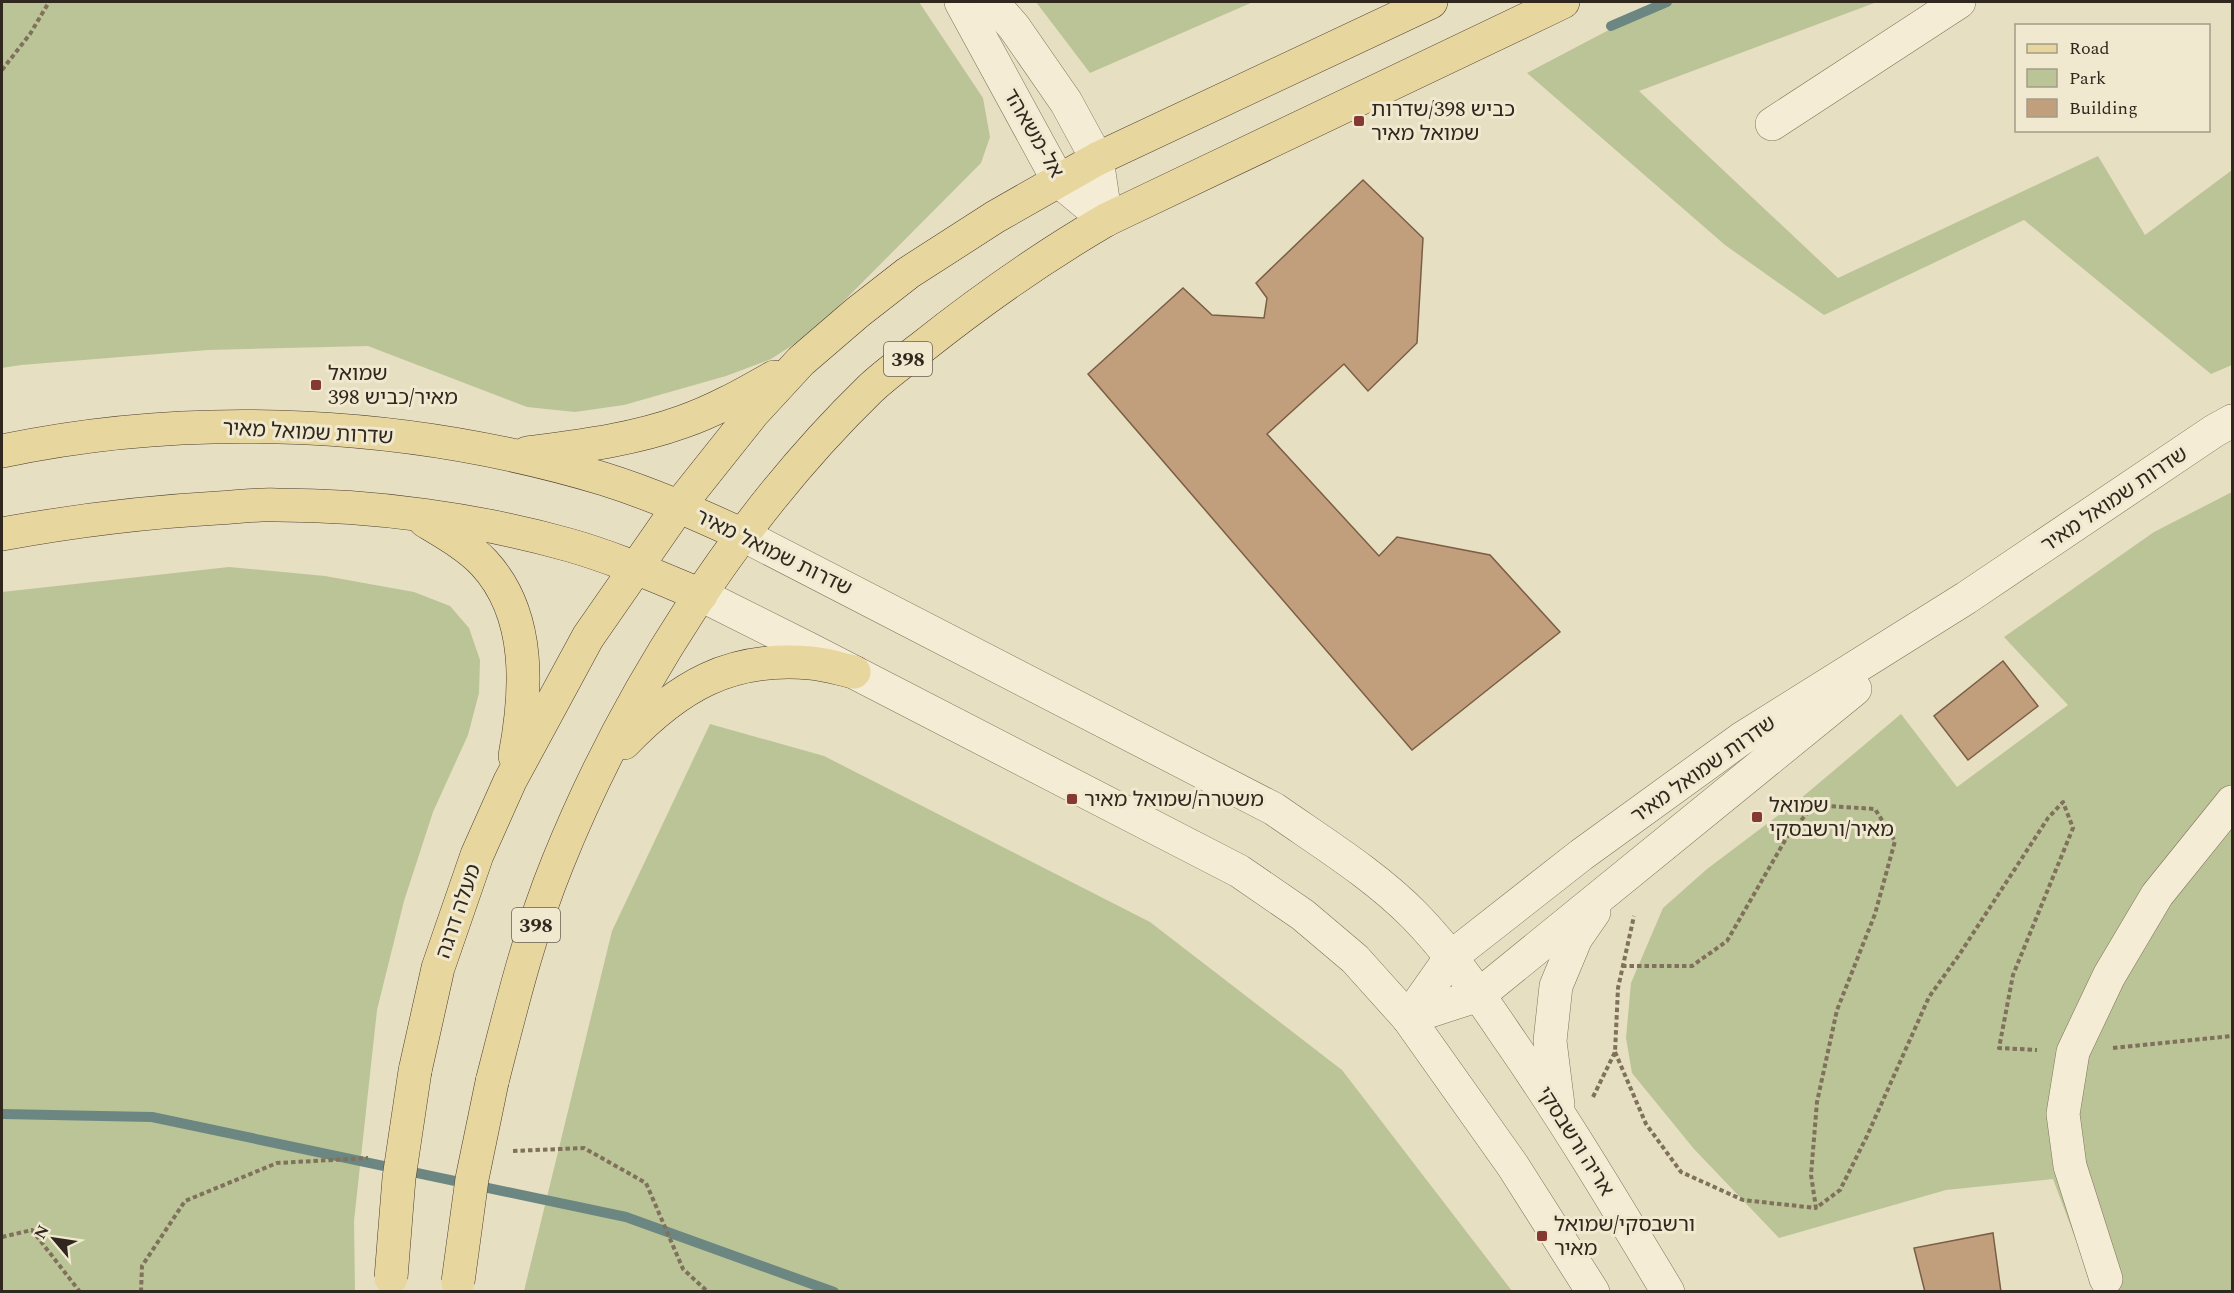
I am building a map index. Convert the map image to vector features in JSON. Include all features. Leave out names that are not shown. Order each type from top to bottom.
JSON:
[{"type":"main road","points":[[509,455],[605,443],[681,423],[717,408],[801,361],[908,273],[1058,180],[1097,159],[1431,2]]},
{"type":"main road","name":"398","points":[[458,1287],[472,1179],[492,1082],[523,963],[557,864],[596,773],[657,664],[743,535],[803,458],[872,388],[952,323],[1035,263],[1106,220],[1563,2]]},
{"type":"main road","name":"מעלה דרגה","points":[[391,1285],[399,1178],[415,1071],[438,968],[477,855],[510,781],[588,637],[679,506],[753,413],[801,361]]},
{"type":"main road","name":"שדרות שמואל מאיר","points":[[2,451],[117,432],[209,426],[324,429],[439,441],[509,455],[603,479],[679,506],[743,535]]},
{"type":"main road","points":[[2,534],[69,522],[160,512],[277,504],[410,512],[495,527],[569,545],[636,567],[701,596]]},
{"type":"main road","points":[[410,512],[452,537],[483,562],[496,579],[510,607],[519,636],[524,677],[520,724],[510,781]]},
{"type":"main road","points":[[596,773],[641,725],[678,694],[720,672],[759,663],[810,663],[855,672]]},
{"type":"street","name":"אל-משאהד","points":[[961,2],[1058,180],[1106,220]]},
{"type":"street","name":"אל-משאהד","points":[[992,2],[1014,27],[1060,93],[1097,159],[1106,220]]},
{"type":"street","points":[[1772,124],[1959,2]]},
{"type":"street","name":"שדרות שמואל מאיר","points":[[1408,1018],[1451,957],[1581,855],[1742,739],[1966,598],[2232,421]]},
{"type":"street","name":"שדרות שמואל מאיר","points":[[743,535],[1274,809],[1354,865],[1413,915],[1451,957],[1479,995]]},
{"type":"street","points":[[701,596],[855,672],[1239,872],[1303,915],[1355,959],[1408,1018],[1512,1166],[1593,1292]]},
{"type":"street","name":"שדרות שמואל מאיר","points":[[1408,1018],[1479,995],[1966,598]]},
{"type":"street","points":[[2106,1279],[2070,1166],[2063,1114],[2073,1052],[2109,976],[2157,895],[2232,802]]},
{"type":"street","points":[[1566,1122],[1550,1041],[1556,986],[1576,938],[1615,885]]},
{"type":"street","name":"אריה ורשבסקי","points":[[1479,995],[1566,1122],[1668,1292]]},
{"type":"path","points":[[2,70],[30,34],[49,2]]},
{"type":"path","points":[[1636,912],[1618,988],[1615,1052],[1646,1124],[1681,1172],[1743,1200],[1816,1208],[1840,1190],[1868,1136],[1929,997],[2048,818],[2062,802],[2073,828],[2013,975],[1998,1048],[2073,1052],[2232,1036]]},
{"type":"path","points":[[1622,966],[1692,966],[1727,941],[1787,837],[1814,805],[1875,809],[1895,841],[1875,914],[1837,1010],[1817,1102],[1811,1175],[1816,1208]]},
{"type":"path","points":[[1566,1122],[1615,1052]]},
{"type":"path","points":[[656,1205],[683,1269],[708,1292]]},
{"type":"path","points":[[2,1236],[32,1230],[80,1292]]},
{"type":"green space","points":[[2,2],[919,2],[983,98],[990,137],[981,163],[813,332],[771,359],[726,376],[624,405],[575,412],[527,407],[368,346],[208,350],[2,368]]},
{"type":"green space","points":[[1036,2],[1253,2],[1090,73]]},
{"type":"green space","points":[[1662,2],[1877,2],[1639,91],[1838,278],[2098,156],[2145,235],[2232,170],[2232,365],[2211,374],[2024,220],[1824,315],[1725,245],[1527,73]]},
{"type":"green space","points":[[2232,492],[2232,1291],[2095,1291],[2053,1179],[1946,1190],[1779,1238],[1694,1149],[1632,1073],[1626,1038],[1631,983],[1663,908],[1707,869],[1800,799],[1901,714],[1957,787],[2068,705],[2004,637],[2154,532]]},
{"type":"green space","points":[[229,567],[325,576],[414,592],[450,606],[469,628],[480,660],[479,693],[468,735],[433,812],[404,901],[377,1010],[354,1221],[355,1291],[2,1291],[2,592]]},
{"type":"green space","points":[[710,724],[824,756],[1150,922],[1342,1070],[1512,1291],[524,1291],[612,931]]},
{"type":"building","points":[[1363,180],[1423,238],[1417,343],[1368,391],[1344,364],[1267,434],[1379,556],[1397,537],[1490,555],[1560,632],[1412,750],[1088,374],[1183,288],[1212,315],[1264,318],[1267,298],[1256,283]]},
{"type":"building","points":[[2003,661],[2038,706],[1968,760],[1934,716]]},
{"type":"building","points":[[1993,1233],[2001,1292],[1925,1292],[1914,1248]]},
{"type":"waterway","points":[[1611,26],[1667,2]]},
{"type":"waterway","points":[[2,1114],[152,1117],[626,1217],[834,1292]]},
{"type":"place","name":"כביש 398/שדרות שמואל מאיר","points":[[1359,121]]},
{"type":"place","name":"שמואל מאיר/כביש 398","points":[[316,385]]},
{"type":"place","name":"משטרה/שמואל מאיר","points":[[1072,799]]},
{"type":"place","name":"שמואל מאיר/ורשבסקי","points":[[1757,817]]},
{"type":"place","name":"ורשבסקי/שמואל מאיר","points":[[1542,1236]]}]
